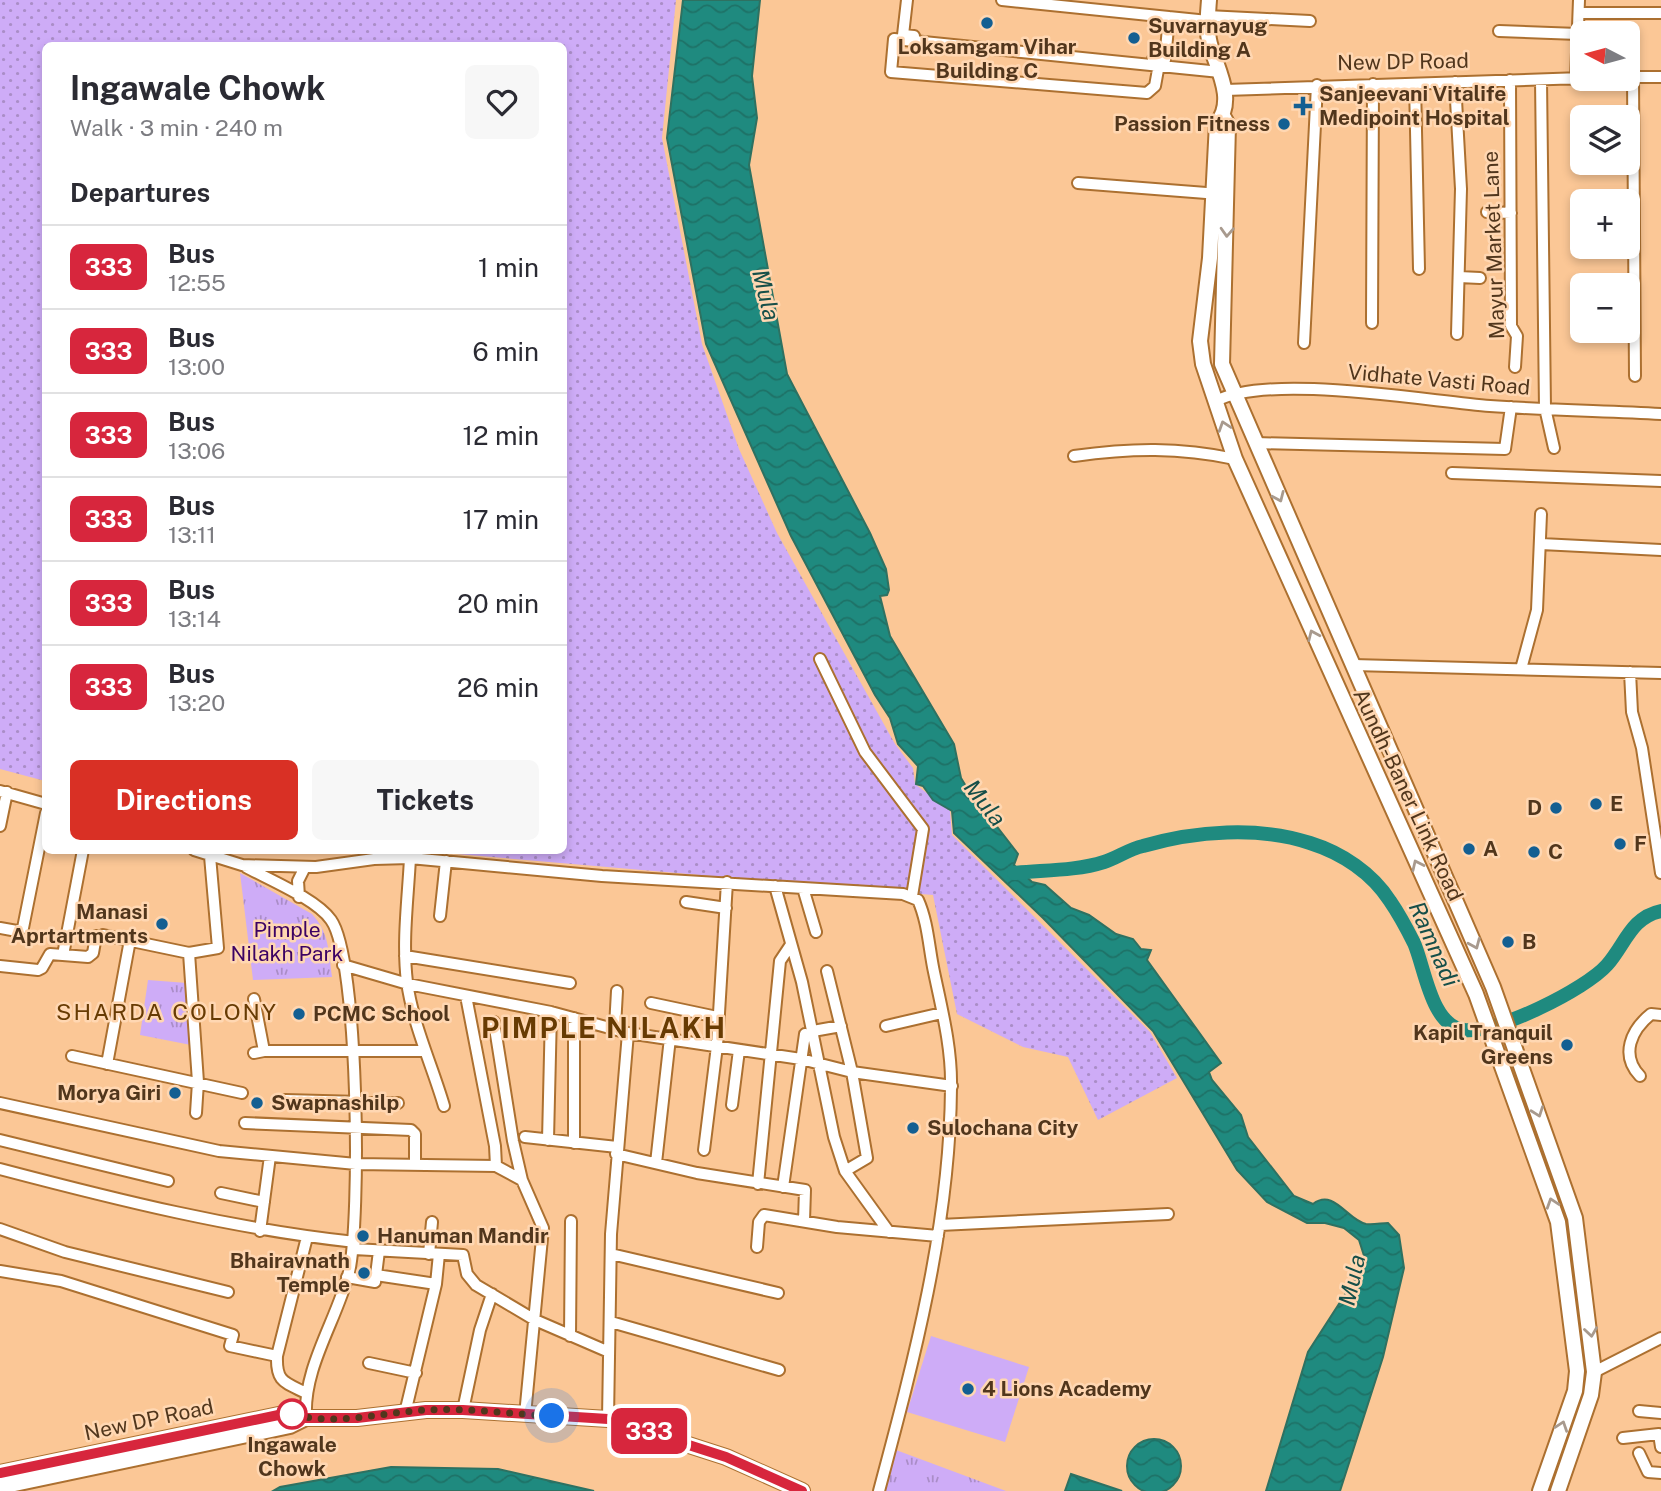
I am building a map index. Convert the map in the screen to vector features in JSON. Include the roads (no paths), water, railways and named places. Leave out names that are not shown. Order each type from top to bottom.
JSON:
[{"type":"main road","name":"Aundh-Baner Link Road","points":[[1209,0],[1209,42],[1225,90],[1223,116],[1228,125],[1222,364],[1410,790],[1493,987],[1575,1218],[1594,1371],[1591,1395],[1558,1491]]},
{"type":"main road","name":"Aundh-Baner Link Road","points":[[1223,116],[1217,123],[1210,258],[1200,341],[1203,364],[1235,459],[1389,806],[1476,993],[1558,1222],[1577,1371],[1575,1391],[1540,1491]]},
{"type":"main road","points":[[1333,680],[1353,665]]},
{"type":"main road","points":[[1389,806],[1410,790]]},
{"type":"main road","points":[[1577,1371],[1594,1371]]},
{"type":"main road","name":"New DP Road","points":[[0,1473],[289,1419],[463,1410],[608,1419],[726,1457],[802,1491]]},
{"type":"main road","name":"New DP Road","points":[[0,1487],[289,1419]]},
{"type":"street","points":[[907,0],[904,35],[1165,60],[1169,17]]},
{"type":"street","points":[[1002,0],[1169,17],[1310,21]]},
{"type":"street","points":[[1052,0],[1208,19]]},
{"type":"street","points":[[1578,21],[1579,0]]},
{"type":"street","points":[[1578,13],[1661,13]]},
{"type":"street","points":[[1499,31],[1570,34]]},
{"type":"street","points":[[1159,64],[1155,86],[1147,93],[891,72],[894,39],[1159,64],[1220,72]]},
{"type":"street","points":[[1640,77],[1661,77]]},
{"type":"street","name":"New DP Road","points":[[1225,90],[1570,78]]},
{"type":"street","name":"Mayur Market Lane","points":[[1510,80],[1511,326],[1517,336],[1514,367]]},
{"type":"street","points":[[1541,80],[1545,408],[1554,448]]},
{"type":"street","points":[[1455,82],[1461,189],[1457,334]]},
{"type":"street","points":[[1415,83],[1419,269]]},
{"type":"street","points":[[1371,323],[1373,84]]},
{"type":"street","points":[[1304,343],[1317,85]]},
{"type":"street","points":[[1630,91],[1635,376]]},
{"type":"street","points":[[1078,183],[1228,194]]},
{"type":"street","points":[[1487,212],[1511,213]]},
{"type":"street","points":[[1459,277],[1480,278]]},
{"type":"street","points":[[1358,279],[1372,280]]},
{"type":"street","name":"Vidhate Vasti Road","points":[[1216,401],[1233,392],[1310,389],[1511,407],[1661,414]]},
{"type":"street","points":[[1255,443],[1505,449],[1511,407]]},
{"type":"street","points":[[1074,456],[1117,450],[1188,449],[1235,459]]},
{"type":"street","points":[[1452,472],[1661,481]]},
{"type":"street","points":[[1521,669],[1537,610],[1541,514]]},
{"type":"street","points":[[1541,544],[1661,550]]},
{"type":"street","points":[[820,659],[865,751],[922,829],[912,896]]},
{"type":"street","points":[[1353,665],[1661,673]]},
{"type":"street","points":[[1630,672],[1632,712],[1642,747],[1661,873]]},
{"type":"street","points":[[0,826],[3,791],[42,803]]},
{"type":"street","points":[[0,928],[17,931],[23,928],[42,833]]},
{"type":"street","points":[[63,955],[82,854]]},
{"type":"street","points":[[205,854],[242,865],[299,897],[330,919],[344,965],[355,1103],[355,1246],[348,1277],[306,1393],[306,1418]]},
{"type":"street","points":[[0,966],[37,970],[42,968],[46,956],[88,957],[93,953],[99,935],[189,953],[218,948],[210,856]]},
{"type":"street","points":[[242,865],[305,867],[410,858],[602,876],[912,896],[918,900],[923,910],[942,1013],[951,1086],[939,1230],[909,1375],[878,1491]]},
{"type":"street","points":[[410,858],[405,956],[408,984],[424,1051],[444,1106]]},
{"type":"street","points":[[440,916],[446,861]]},
{"type":"street","points":[[299,897],[298,881],[305,867]]},
{"type":"street","points":[[704,1150],[717,1046],[727,882]]},
{"type":"street","points":[[775,886],[809,1032],[820,1064],[834,1137],[845,1171],[889,1232]]},
{"type":"street","points":[[803,888],[816,932]]},
{"type":"street","points":[[686,902],[726,908]]},
{"type":"street","points":[[107,1064],[130,940]]},
{"type":"street","points":[[758,1184],[780,961],[790,946]]},
{"type":"street","points":[[189,953],[198,1082],[196,1113]]},
{"type":"street","points":[[405,956],[570,983]]},
{"type":"street","points":[[344,965],[408,984],[551,1012],[615,1027],[628,1033],[801,1059],[852,1072],[951,1086]]},
{"type":"street","points":[[827,971],[852,1072],[867,1158],[845,1171]]},
{"type":"street","points":[[615,1027],[617,991]]},
{"type":"street","points":[[466,996],[495,1146],[496,1166]]},
{"type":"street","points":[[254,999],[259,1052],[424,1051]]},
{"type":"street","points":[[651,1003],[717,1017]]},
{"type":"street","points":[[548,1140],[551,1012]]},
{"type":"street","points":[[886,1026],[942,1013]]},
{"type":"street","points":[[1640,1076],[1631,1062],[1629,1044],[1633,1030],[1651,1014],[1661,1015]]},
{"type":"street","points":[[573,1143],[574,1018]]},
{"type":"street","points":[[494,1022],[522,1180],[543,1228],[525,1415]]},
{"type":"street","points":[[809,1032],[841,1026]]},
{"type":"street","points":[[783,1187],[801,1059],[809,1032]]},
{"type":"street","points":[[608,1419],[612,1373],[609,1352],[616,1151],[628,1033]]},
{"type":"street","points":[[656,1163],[670,1038]]},
{"type":"street","points":[[732,1105],[739,1050]]},
{"type":"street","points":[[72,1056],[242,1093]]},
{"type":"street","points":[[285,1100],[398,1103]]},
{"type":"street","points":[[0,1103],[167,1141],[270,1156],[356,1164],[496,1166],[522,1180]]},
{"type":"street","points":[[245,1123],[414,1132],[415,1163]]},
{"type":"street","points":[[525,1137],[616,1151],[656,1163],[804,1191],[804,1221]]},
{"type":"street","points":[[0,1140],[168,1181]]},
{"type":"street","points":[[260,1231],[270,1156]]},
{"type":"street","points":[[0,1169],[134,1204],[260,1231],[379,1251],[463,1255],[467,1274],[476,1285],[535,1320],[609,1352]]},
{"type":"street","points":[[221,1192],[264,1202]]},
{"type":"street","points":[[757,1247],[762,1216],[889,1232],[1168,1213]]},
{"type":"street","points":[[405,1413],[436,1284],[432,1222]]},
{"type":"street","points":[[570,1336],[571,1222]]},
{"type":"street","points":[[0,1229],[65,1252],[228,1292]]},
{"type":"street","points":[[306,1393],[283,1382],[276,1373],[276,1356],[307,1237]]},
{"type":"street","points":[[348,1277],[375,1282],[379,1251]]},
{"type":"street","points":[[611,1254],[778,1293]]},
{"type":"street","points":[[0,1271],[74,1286],[233,1335],[230,1346],[276,1356]]},
{"type":"street","points":[[376,1275],[436,1284]]},
{"type":"street","points":[[463,1410],[480,1330],[492,1294]]},
{"type":"street","points":[[611,1322],[779,1370]]},
{"type":"street","points":[[1594,1371],[1661,1338]]},
{"type":"street","points":[[369,1363],[416,1373]]},
{"type":"street","points":[[1639,1411],[1661,1413]]},
{"type":"street","points":[[1623,1438],[1660,1434],[1661,1447]]},
{"type":"street","points":[[1639,1453],[1648,1472],[1661,1473]]},
{"type":"water","name":"Mula","points":[[683,0],[760,0],[752,76],[757,118],[749,165],[787,374],[886,569],[889,590],[887,595],[880,596],[890,636],[954,744],[961,778],[981,811],[991,819],[1018,854],[1014,865],[1032,882],[1045,885],[1071,908],[1089,915],[1116,934],[1133,939],[1141,949],[1151,950],[1147,960],[1221,1063],[1209,1072],[1212,1080],[1241,1115],[1248,1137],[1294,1196],[1313,1204],[1321,1200],[1334,1202],[1366,1224],[1388,1223],[1399,1235],[1404,1268],[1383,1357],[1340,1491],[1266,1491],[1308,1352],[1366,1262],[1359,1240],[1344,1228],[1325,1223],[1307,1223],[1267,1202],[1237,1170],[1153,1031],[1043,918],[954,833],[952,811],[933,800],[923,786],[916,784],[918,766],[898,744],[890,718],[875,695],[791,536],[706,344],[667,138]]},
{"type":"water","points":[[1144,1441],[1164,1441],[1173,1447],[1179,1456],[1179,1476],[1173,1485],[1164,1491],[1144,1491],[1135,1485],[1129,1476],[1129,1456],[1135,1447]]},
{"type":"water","points":[[391,1467],[498,1469],[594,1491],[273,1491],[280,1487]]},
{"type":"water","points":[[1071,1474],[1122,1491],[1065,1491]]},
{"type":"waterway","name":"Ramnadi","points":[[1014,873],[1093,865],[1138,847],[1205,834],[1270,834],[1310,843],[1355,865],[1383,891],[1414,943],[1437,1007],[1453,1026],[1464,1030],[1497,1025],[1518,1018],[1580,986],[1607,965],[1635,925],[1661,911]]},
{"type":"place","name":"Loksamgam Vihar Building C","points":[[987,23]]},
{"type":"place","name":"Suvarnayug Building A","points":[[1134,38]]},
{"type":"place","name":"Sanjeevani Vitalife Medipoint Hospital","points":[[1303,106]]},
{"type":"place","name":"Passion Fitness","points":[[1284,124]]},
{"type":"place","name":"E","points":[[1596,804]]},
{"type":"place","name":"D","points":[[1556,808]]},
{"type":"place","name":"F","points":[[1620,844]]},
{"type":"place","name":"A","points":[[1469,849]]},
{"type":"place","name":"C","points":[[1534,852]]},
{"type":"place","name":"Manasi Aprtartments","points":[[162,924]]},
{"type":"place","name":"B","points":[[1508,942]]},
{"type":"place","name":"PCMC School","points":[[299,1014]]},
{"type":"place","name":"Kapil Tranquil Greens","points":[[1567,1045]]},
{"type":"place","name":"Morya Giri","points":[[175,1093]]},
{"type":"place","name":"Swapnashilp","points":[[257,1103]]},
{"type":"place","name":"Sulochana City","points":[[913,1128]]},
{"type":"place","name":"Hanuman Mandir","points":[[363,1236]]},
{"type":"place","name":"Bhairavnath Temple","points":[[364,1273]]},
{"type":"place","name":"4 Lions Academy","points":[[968,1389]]},
{"type":"place","name":"Ingawale Chowk","points":[[292,1414]]},
{"type":"district","name":"SHARDA COLONY","points":[[167,1012]]},
{"type":"district","name":"PIMPLE NILAKH","points":[[604,1028]]},
{"type":"park label","name":"Pimple Nilakh Park","points":[[287,942]]}]
